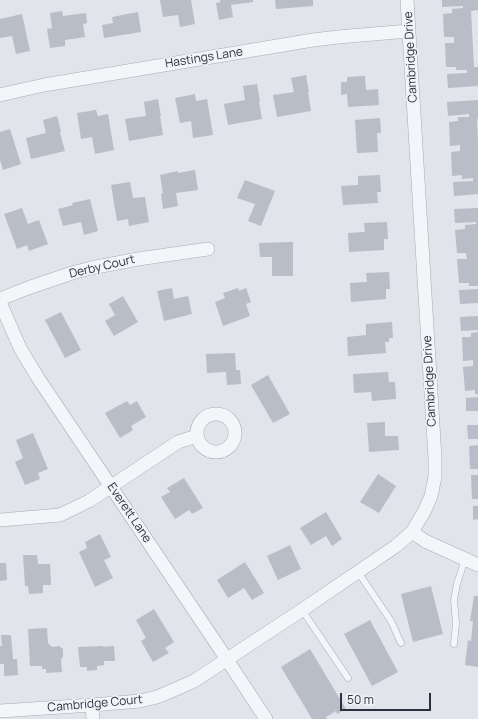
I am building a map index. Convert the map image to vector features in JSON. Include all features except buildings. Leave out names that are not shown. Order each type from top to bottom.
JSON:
[{"type":"street","name":"Cambridge Drive","points":[[227,659],[396,546],[412,532],[425,510],[431,496],[435,477],[435,458],[407,0]]},
{"type":"street","name":"Hastings Lane","points":[[0,95],[44,85],[312,40],[409,31]]},
{"type":"street","name":"Derby Court","points":[[0,301],[28,288],[85,270],[138,259],[208,249]]},
{"type":"street","name":"Everett Lane","points":[[0,301],[20,348],[38,378],[266,719]]},
{"type":"street","points":[[0,520],[60,515],[88,501],[178,442],[197,436]]},
{"type":"street","points":[[412,532],[425,541],[478,565]]},
{"type":"street","name":"Cambridge Court","points":[[0,711],[140,701],[157,697],[194,681],[227,659]]},
{"type":"street","points":[[92,705],[93,719]]},
{"type":"lane","points":[[454,644],[456,623],[454,600],[457,584],[465,559]]},
{"type":"lane","points":[[358,572],[391,621],[401,643]]},
{"type":"lane","points":[[302,610],[348,678]]}]
